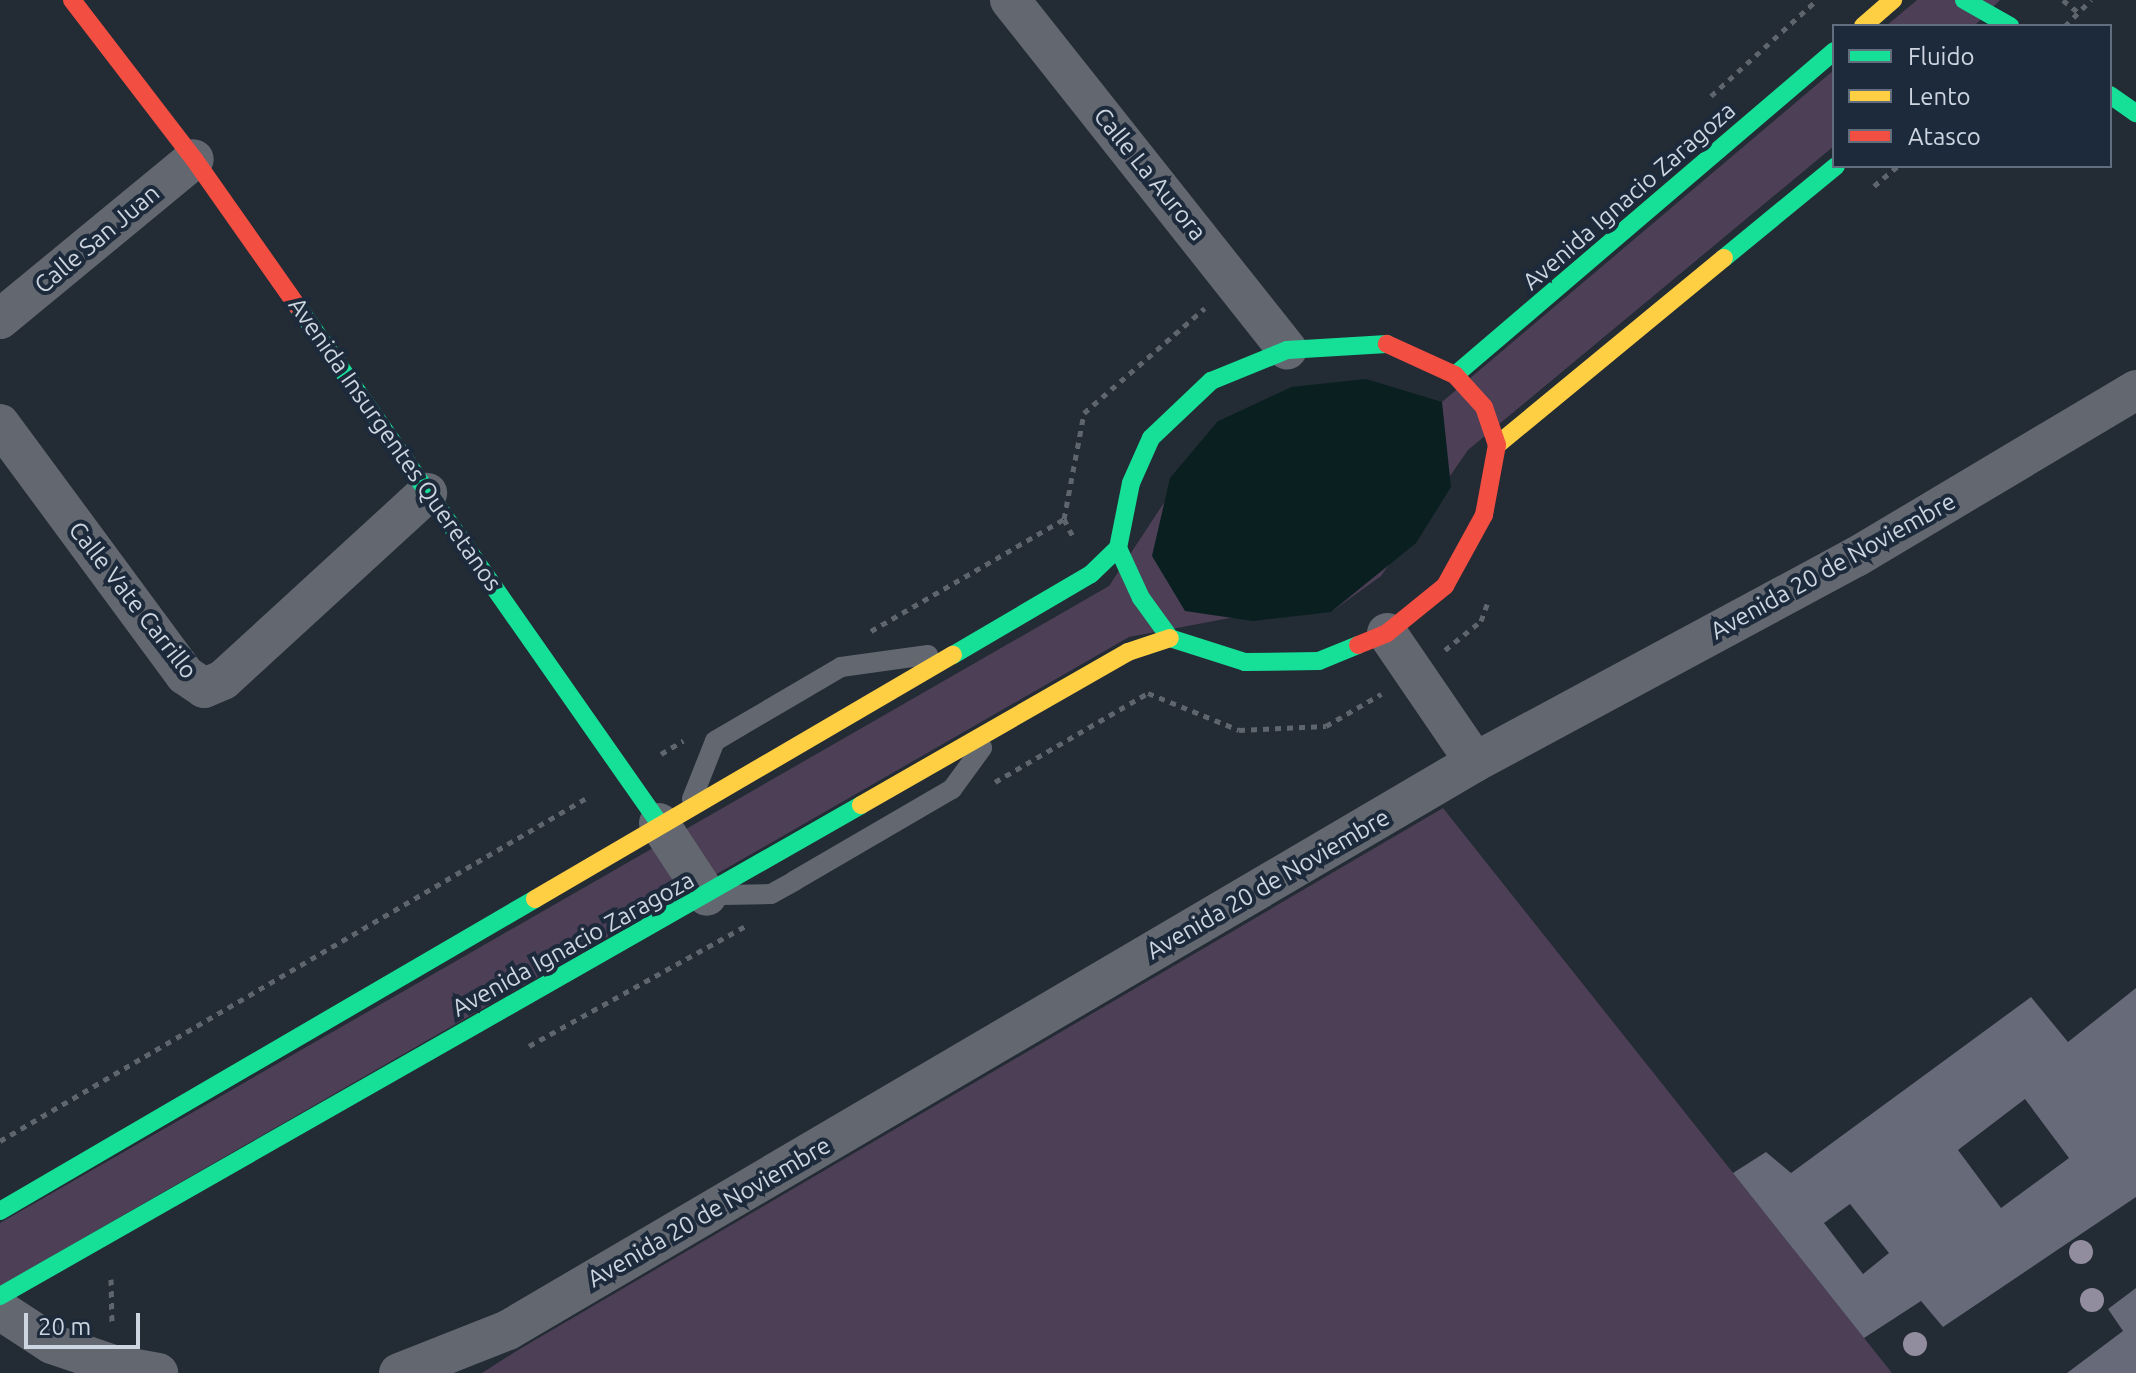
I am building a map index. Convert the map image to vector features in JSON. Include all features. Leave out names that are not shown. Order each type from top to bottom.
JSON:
[{"type":"main road","name":"Avenida Insurgentes Queretanos","points":[[72,0],[194,159],[627,774],[674,814]]},
{"type":"main road","points":[[1865,24],[1893,0]]},
{"type":"main road","points":[[1964,0],[2004,24]]},
{"type":"main road","points":[[2007,24],[2022,8]]},
{"type":"main road","name":"Avenida Ignacio Zaragoza","points":[[1455,375],[1832,53]]},
{"type":"main road","points":[[2112,96],[2136,113]]},
{"type":"main road","points":[[1497,445],[1834,168]]},
{"type":"main road","points":[[0,1211],[674,814],[1091,574],[1118,548],[1131,483],[1151,438],[1211,381],[1287,350],[1387,344],[1455,375],[1484,407],[1497,445],[1484,515],[1445,586],[1387,633],[1319,661],[1245,662],[1170,638],[1141,598],[1118,548]]},
{"type":"main road","name":"Avenida Ignacio Zaragoza","points":[[0,1296],[707,896],[1128,652],[1170,638]]},
{"type":"street","name":"Calle La Aurora","points":[[1010,0],[1236,281],[1287,350]]},
{"type":"street","name":"Calle San Juan","points":[[0,319],[194,159]]},
{"type":"street","name":"Avenida 20 de Noviembre","points":[[399,1373],[508,1330],[1475,762],[1856,557],[2136,390]]},
{"type":"street","name":"Calle Vate Carrillo","points":[[0,424],[185,675],[204,688],[223,680],[427,493]]},
{"type":"street","points":[[1387,633],[1475,762]]},
{"type":"street","name":"Avenida Insurgentes Queretanos","points":[[674,814],[707,896]]},
{"type":"street","points":[[0,1310],[52,1344],[114,1365],[158,1373]]},
{"type":"lane","points":[[674,814],[715,741],[841,667],[955,652]]},
{"type":"lane","points":[[707,896],[771,894],[952,789],[999,726]]},
{"type":"path","points":[[2063,0],[2079,13]]},
{"type":"path","points":[[2067,24],[2091,0]]},
{"type":"path","points":[[858,639],[1064,519],[1084,413],[1236,281]]},
{"type":"path","points":[[988,786],[1148,693],[1239,730],[1326,726],[1415,674],[1481,621],[1491,592]]},
{"type":"path","points":[[0,1141],[694,735]]},
{"type":"path","points":[[525,1049],[760,918]]},
{"type":"path","points":[[114,1365],[110,1280],[124,1272]]},
{"type":"shaded area","points":[[1917,0],[2000,0],[1976,24],[1888,24]]},
{"type":"shaded area","points":[[1832,72],[1832,148],[1468,450],[1381,576],[1331,612],[1230,618],[1129,637],[0,1286],[0,1223],[1109,586],[1218,421],[1291,387],[1442,402]]},
{"type":"shaded area","points":[[1366,379],[1442,402],[1451,487],[1416,543],[1331,612],[1253,621],[1185,611],[1152,556],[1170,478],[1218,421],[1291,387]]},
{"type":"shaded area","points":[[1443,808],[1892,1373],[482,1373],[518,1350]]},
{"type":"building","points":[[2136,988],[2136,1197],[1943,1327],[1921,1301],[1864,1338],[1733,1173],[1766,1152],[1791,1173],[2031,997],[2068,1042]],"holes":[[[2025,1099],[2069,1158],[2001,1208],[1958,1150]],[[1850,1204],[1889,1253],[1863,1274],[1824,1223]]]},
{"type":"building","points":[[2136,1288],[2136,1373],[2067,1373],[2123,1331],[2108,1309]]},
{"type":"traffic: fast","points":[[1964,0],[2006,24]]},
{"type":"traffic: fast","points":[[1455,375],[1832,53]]},
{"type":"traffic: fast","points":[[2112,96],[2136,113]]},
{"type":"traffic: fast","points":[[1724,258],[1834,168]]},
{"type":"traffic: fast","points":[[298,307],[659,823]]},
{"type":"traffic: fast","points":[[1358,645],[1319,661],[1245,662],[1170,638],[1141,598],[1118,548],[1131,483],[1151,438],[1211,381],[1287,350],[1387,344]]},
{"type":"traffic: fast","points":[[953,655],[1091,574],[1118,548]]},
{"type":"traffic: fast","points":[[0,1296],[861,805]]},
{"type":"traffic: fast","points":[[0,1211],[535,899]]},
{"type":"traffic: slow","points":[[1865,24],[1893,0]]},
{"type":"traffic: slow","points":[[1497,445],[1724,258]]},
{"type":"traffic: slow","points":[[861,805],[1128,652],[1170,638]]},
{"type":"traffic: slow","points":[[535,899],[953,655]]},
{"type":"traffic: jam","points":[[72,0],[194,159],[298,307]]},
{"type":"traffic: jam","points":[[1358,645],[1387,633],[1445,586],[1484,515],[1497,445],[1484,407],[1455,375],[1387,344]]}]
